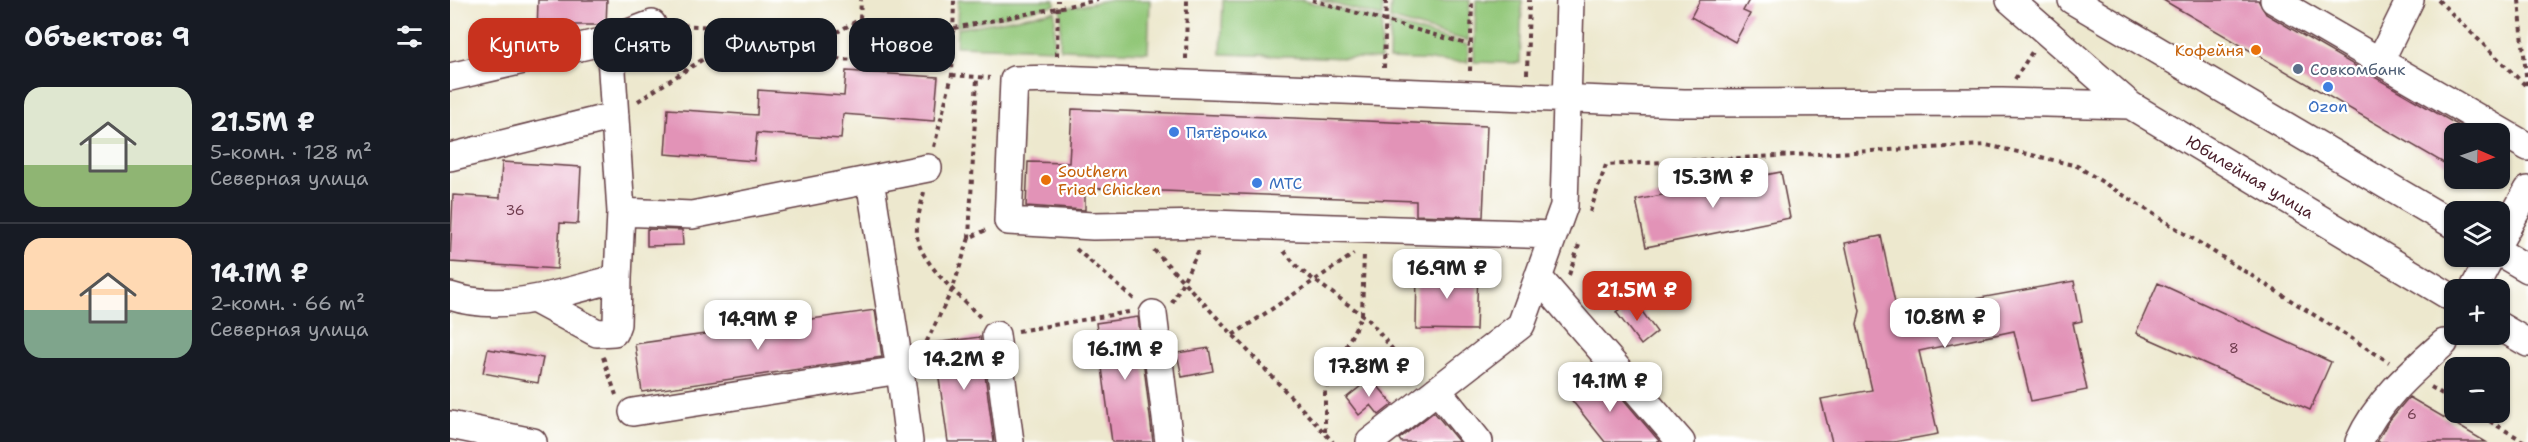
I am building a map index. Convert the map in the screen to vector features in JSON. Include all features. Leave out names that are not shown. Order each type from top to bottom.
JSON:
[{"type":"street","points":[[1370,442],[1521,325],[1564,206],[1569,98],[1570,0]]},
{"type":"street","points":[[2072,0],[2444,219]]},
{"type":"street","points":[[2274,0],[2528,147]]},
{"type":"street","points":[[2380,61],[2410,0]]},
{"type":"street","name":"Юбилейная улица","points":[[2034,17],[2130,105],[2444,293]]},
{"type":"street","points":[[450,77],[593,44]]},
{"type":"street","points":[[534,299],[597,333],[614,332],[617,324],[621,213],[612,72]]},
{"type":"street","points":[[1553,235],[1211,224],[1047,224],[1008,220],[1014,80],[1056,79],[1684,103],[2002,102],[2130,105]]},
{"type":"street","points":[[450,157],[615,116]]},
{"type":"street","points":[[621,213],[692,215],[928,168]]},
{"type":"street","points":[[870,180],[909,442]]},
{"type":"street","points":[[2510,222],[2528,190]]},
{"type":"street","points":[[2510,258],[2528,268]]},
{"type":"street","points":[[1538,277],[1681,442]]},
{"type":"street","points":[[450,296],[471,303],[534,299],[618,278]]},
{"type":"street","points":[[1149,312],[1169,442]]},
{"type":"street","points":[[2510,332],[2528,343]]},
{"type":"street","points":[[996,335],[1010,442]]},
{"type":"street","points":[[2360,442],[2368,423],[2408,374],[2444,343]]},
{"type":"street","points":[[633,412],[900,370]]},
{"type":"street","points":[[1434,392],[1479,442]]},
{"type":"street","points":[[450,425],[533,442]]},
{"type":"path","points":[[860,18],[861,0]]},
{"type":"path","points":[[954,0],[954,18]]},
{"type":"path","points":[[1056,79],[1058,0]]},
{"type":"path","points":[[955,28],[1098,0]]},
{"type":"path","points":[[1185,84],[1187,0]]},
{"type":"path","points":[[1312,0],[1470,45]]},
{"type":"path","points":[[1384,91],[1386,0]]},
{"type":"path","points":[[1468,95],[1472,0]]},
{"type":"path","points":[[1526,97],[1528,0]]},
{"type":"path","points":[[2438,0],[2528,87]]},
{"type":"path","points":[[2519,0],[2528,87]]},
{"type":"path","points":[[2002,102],[2034,17]]},
{"type":"path","points":[[615,116],[704,59]]},
{"type":"path","points":[[952,72],[928,168],[916,233],[918,246],[926,259],[996,335],[1168,310],[1211,224]]},
{"type":"path","points":[[952,75],[1014,80]]},
{"type":"path","points":[[900,370],[926,343],[953,288],[969,238],[977,78]]},
{"type":"path","points":[[1588,217],[1606,165],[1986,145],[2077,166],[2444,394]]},
{"type":"path","points":[[969,238],[1008,220]]},
{"type":"path","points":[[1047,224],[1149,312]]},
{"type":"path","points":[[1131,225],[1333,442]]},
{"type":"path","points":[[1272,226],[1284,251],[1299,269],[1362,314],[1434,392]]},
{"type":"path","points":[[1560,302],[1581,238]]},
{"type":"path","points":[[1233,335],[1364,247],[1362,314],[1324,391],[1325,433]]},
{"type":"path","points":[[597,333],[610,384],[622,405],[633,412]]},
{"type":"path","points":[[2493,423],[2525,442]]},
{"type":"green space","points":[[958,0],[1055,0],[1055,5],[957,26]]},
{"type":"green space","points":[[1107,0],[1150,0],[1148,52],[1060,49],[1061,9]]},
{"type":"green space","points":[[1223,0],[1302,0],[1382,20],[1381,59],[1221,54]]},
{"type":"green space","points":[[1319,0],[1383,0],[1382,17]]},
{"type":"green space","points":[[1391,0],[1470,0],[1468,41],[1390,19]]},
{"type":"green space","points":[[1476,0],[1522,0],[1520,63],[1474,62]]},
{"type":"green space","points":[[1055,11],[1054,49],[956,46],[957,29]]},
{"type":"green space","points":[[1390,23],[1468,45],[1468,62],[1389,59]]},
{"type":"building","points":[[538,0],[607,0],[606,18],[593,18],[593,25],[581,25],[581,18],[537,18]]},
{"type":"building","points":[[1700,0],[1749,0],[1743,11],[1750,14],[1735,42],[1691,17]]},
{"type":"building","points":[[2163,0],[2258,0],[2266,14],[2454,123],[2444,123],[2444,163]]},
{"type":"building","points":[[846,71],[938,77],[934,121],[843,114],[841,139],[757,133],[754,161],[665,154],[668,109],[757,115],[758,90],[844,96]]},
{"type":"building","points":[[1072,109],[1487,126],[1483,217],[1416,215],[1416,201],[1085,188],[1085,210],[1026,206],[1028,162],[1069,163]]},
{"type":"building","points":[[502,162],[581,167],[578,224],[560,223],[557,269],[450,262],[453,195],[500,198]]},
{"type":"building","points":[[1781,172],[1790,218],[1646,247],[1636,200]]},
{"type":"building","points":[[647,229],[682,230],[683,245],[647,246]]},
{"type":"building","points":[[1881,236],[1897,313],[2074,281],[2082,321],[2073,323],[2087,390],[2031,401],[2014,331],[1919,351],[1938,434],[1894,442],[1832,442],[1821,399],[1872,390],[1857,324],[1860,311],[1845,243]]},
{"type":"building","points":[[1417,271],[1478,272],[1476,330],[1416,329]]},
{"type":"building","points":[[2158,283],[2331,362],[2310,410],[2136,333]]},
{"type":"building","points":[[1633,299],[1657,332],[1641,345],[1616,312]]},
{"type":"building","points":[[875,310],[882,357],[642,392],[635,344]]},
{"type":"building","points":[[1138,317],[1153,442],[1112,442],[1096,323]]},
{"type":"building","points":[[980,337],[994,442],[948,442],[934,343]]},
{"type":"building","points":[[1209,348],[1213,371],[1182,377],[1177,353]]},
{"type":"building","points":[[488,349],[543,358],[538,383],[483,373]]},
{"type":"building","points":[[1599,371],[1660,442],[1605,442],[1570,398]]},
{"type":"building","points":[[1371,378],[1393,404],[1379,415],[1371,405],[1359,415],[1346,398]]},
{"type":"building","points":[[2409,397],[2444,417],[2444,423],[2453,423],[2486,442],[2377,442],[2388,422]]},
{"type":"building","points":[[1434,412],[1459,442],[1401,442],[1399,439]]},
{"type":"place","name":"Кофейня","points":[[2256,50]]},
{"type":"place","name":"Совкомбанк","points":[[2298,69]]},
{"type":"place","name":"Ozon","points":[[2328,87]]},
{"type":"place","name":"Пятёрочка","points":[[1174,132]]},
{"type":"place","name":"Southern Fried Chicken","points":[[1046,180]]},
{"type":"place","name":"МТС","points":[[1257,183]]}]
